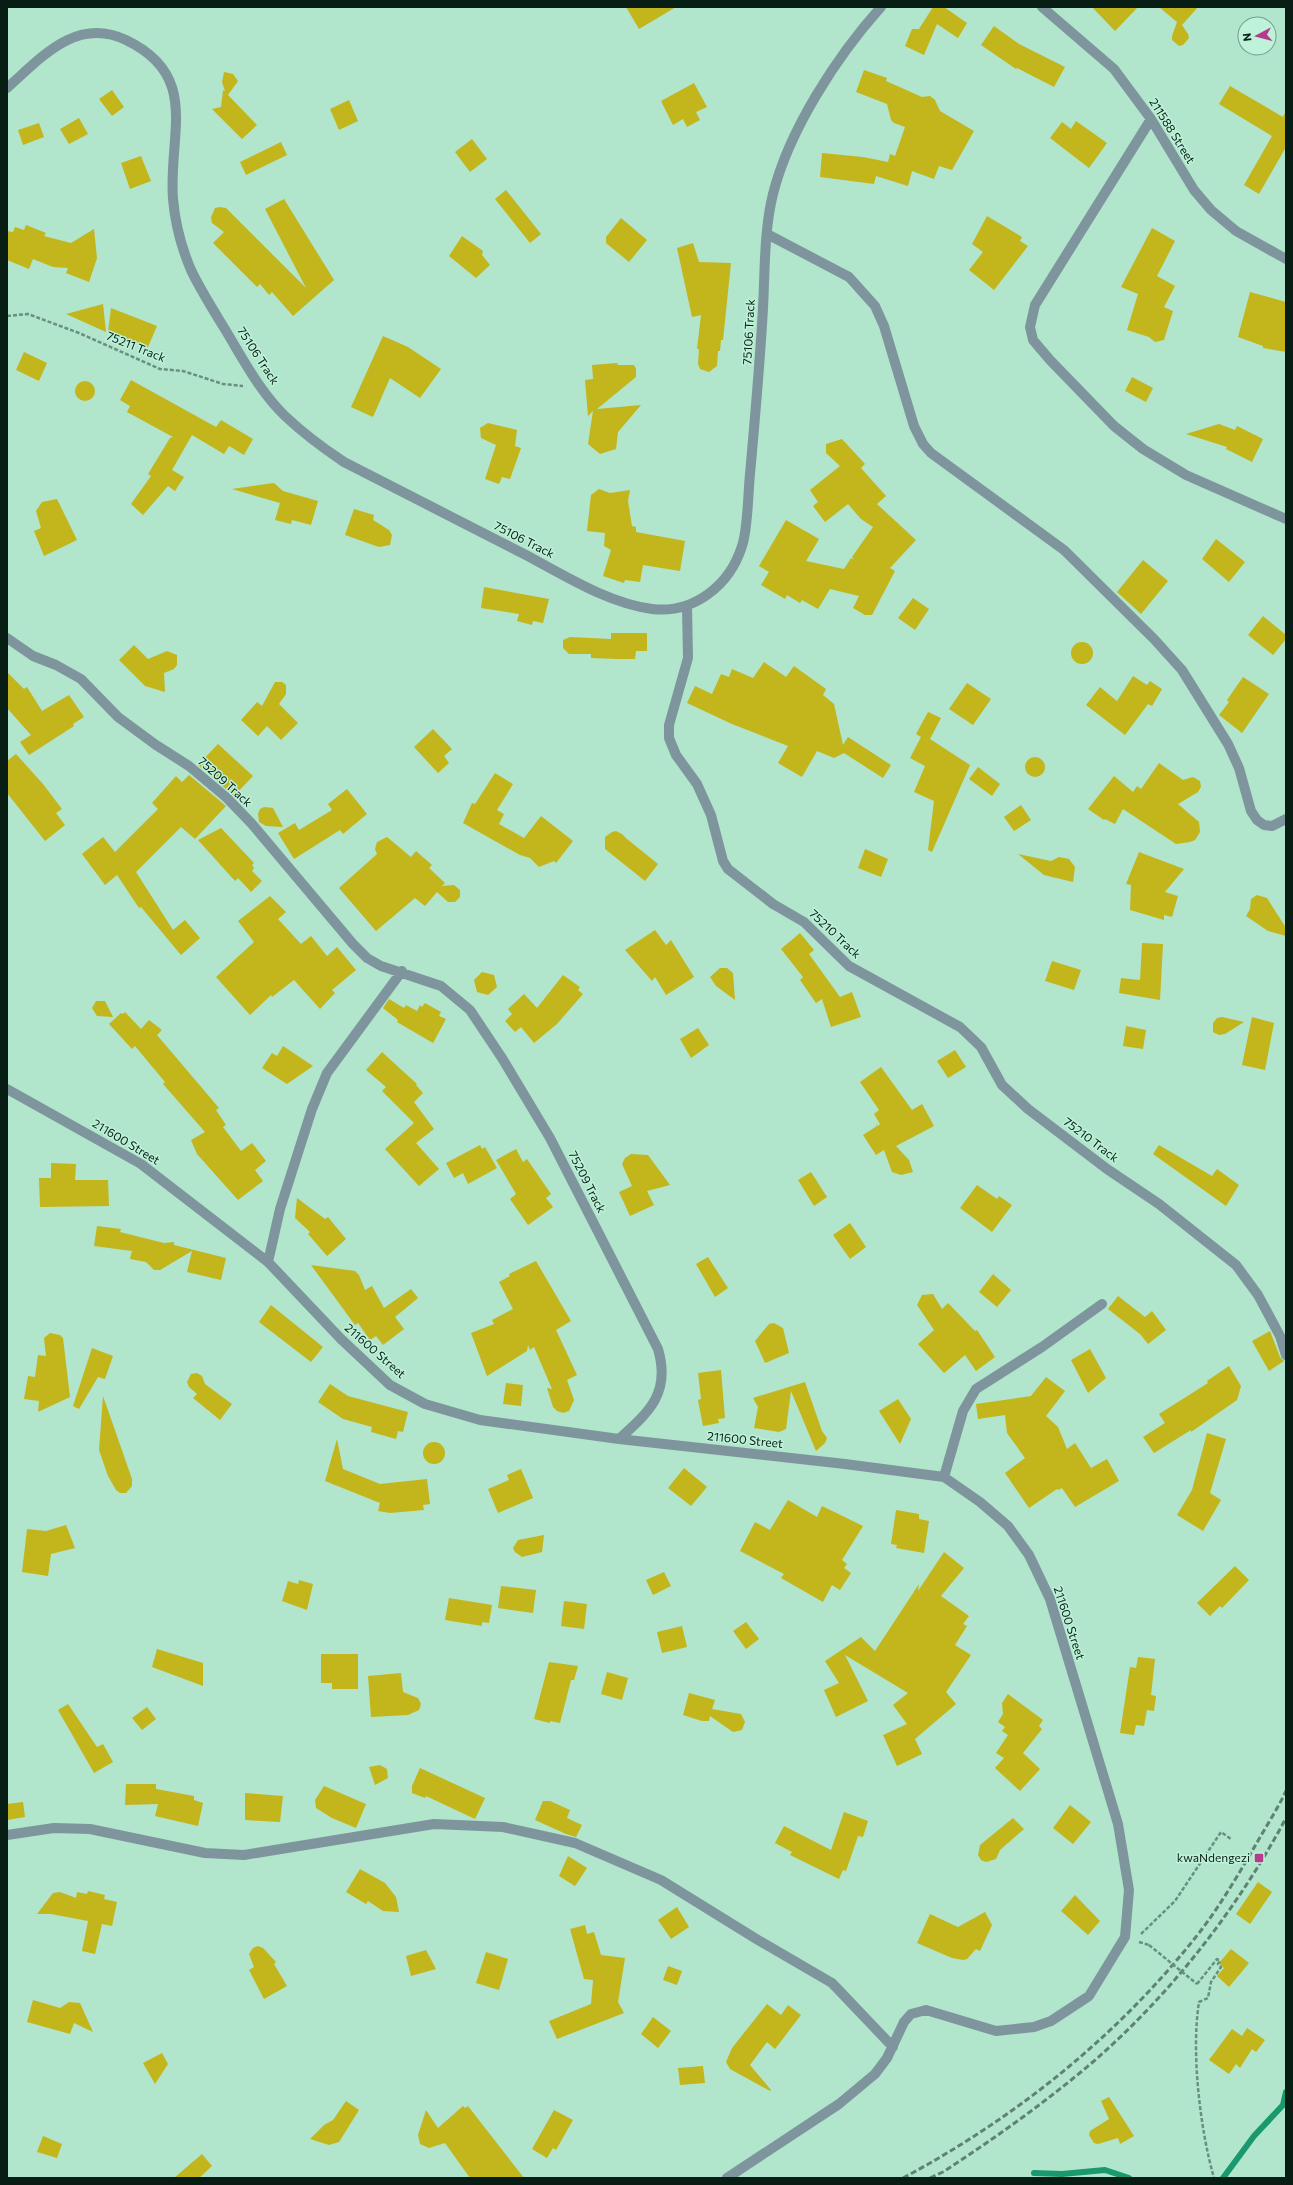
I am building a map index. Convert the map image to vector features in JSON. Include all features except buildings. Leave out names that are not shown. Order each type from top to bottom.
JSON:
[{"type":"street","name":"75106 Track","points":[[7,88],[55,45],[79,34],[99,33],[119,36],[140,47],[163,67],[173,85],[176,106],[173,198],[177,225],[191,270],[261,387],[284,415],[315,442],[344,462],[587,587],[633,605],[656,609],[687,606],[699,601],[723,582],[742,545],[759,378],[767,234],[772,195],[789,148],[815,97],[862,27],[881,7]]},
{"type":"street","name":"211588 Street","points":[[1042,7],[1114,69],[1151,119],[1194,190],[1211,210],[1236,231],[1286,259]]},
{"type":"street","points":[[1151,119],[1035,305],[1030,327],[1033,340],[1050,360],[1114,426],[1143,449],[1186,475],[1286,519]]},
{"type":"street","points":[[767,234],[849,277],[864,293],[875,306],[884,326],[914,426],[923,444],[931,453],[1064,550],[1154,639],[1182,670],[1228,744],[1239,768],[1251,811],[1257,820],[1264,825],[1272,826],[1286,819]]},
{"type":"street","name":"75210 Track","points":[[687,606],[688,658],[669,725],[669,738],[676,755],[697,784],[712,815],[723,861],[728,869],[773,904],[804,922],[830,949],[855,970],[960,1027],[981,1048],[1002,1085],[1028,1109],[1108,1169],[1159,1204],[1236,1265],[1258,1295],[1280,1336],[1286,1355]]},
{"type":"street","name":"75209 Track","points":[[7,638],[33,656],[56,665],[82,679],[118,717],[156,745],[189,766],[227,798],[252,824],[353,944],[367,958],[381,966],[402,971],[441,986],[470,1010],[502,1058],[550,1138],[658,1349],[662,1363],[661,1388],[656,1399],[635,1424],[619,1439]]},
{"type":"street","points":[[268,1262],[280,1209],[312,1109],[327,1073],[349,1040],[402,971]]},
{"type":"street","name":"211600 Street","points":[[7,1089],[141,1164],[268,1262],[341,1339],[390,1385],[425,1404],[480,1420],[619,1439],[845,1464],[944,1477],[980,1502],[1008,1526],[1029,1555],[1050,1599],[1118,1824],[1129,1890],[1125,1937],[1089,1996],[1051,2021],[1034,2027],[996,2031],[926,2010],[911,2014],[904,2022],[893,2047],[875,2074],[839,2104],[727,2178]]},
{"type":"street","points":[[944,1477],[963,1411],[976,1389],[1042,1347],[1102,1304]]},
{"type":"street","points":[[7,1835],[54,1828],[90,1829],[205,1853],[244,1855],[434,1824],[503,1827],[575,1843],[661,1880],[758,1940],[832,1983],[893,2047]]},
{"type":"path","name":"75211 Track","points":[[7,316],[28,314],[79,333],[160,369],[183,371],[223,384],[261,387]]},
{"type":"path","points":[[1140,1935],[1175,1901],[1221,1832],[1231,1839]]},
{"type":"path","points":[[1149,1945],[1197,1984],[1217,1959],[1220,1961],[1218,1964],[1221,1967],[1211,1982],[1208,1998],[1199,2002],[1196,2018],[1196,2050],[1201,2112],[1214,2178]]},
{"type":"waterway","points":[[1223,2178],[1254,2136],[1283,2105],[1286,2092]]},
{"type":"waterway","points":[[1034,2173],[1062,2174],[1105,2170],[1129,2178]]},
{"type":"railway","points":[[903,2178],[945,2154],[1026,2101],[1064,2071],[1135,2006],[1168,1970],[1199,1933],[1214,1912],[1242,1868],[1286,1791]]},
{"type":"railway","points":[[930,2178],[943,2172],[982,2146],[1057,2091],[1094,2061],[1150,2007],[1201,1948],[1224,1917],[1247,1885],[1286,1818]]},
{"type":"place","name":"kwaNdengezi","points":[[1259,1858]]}]
